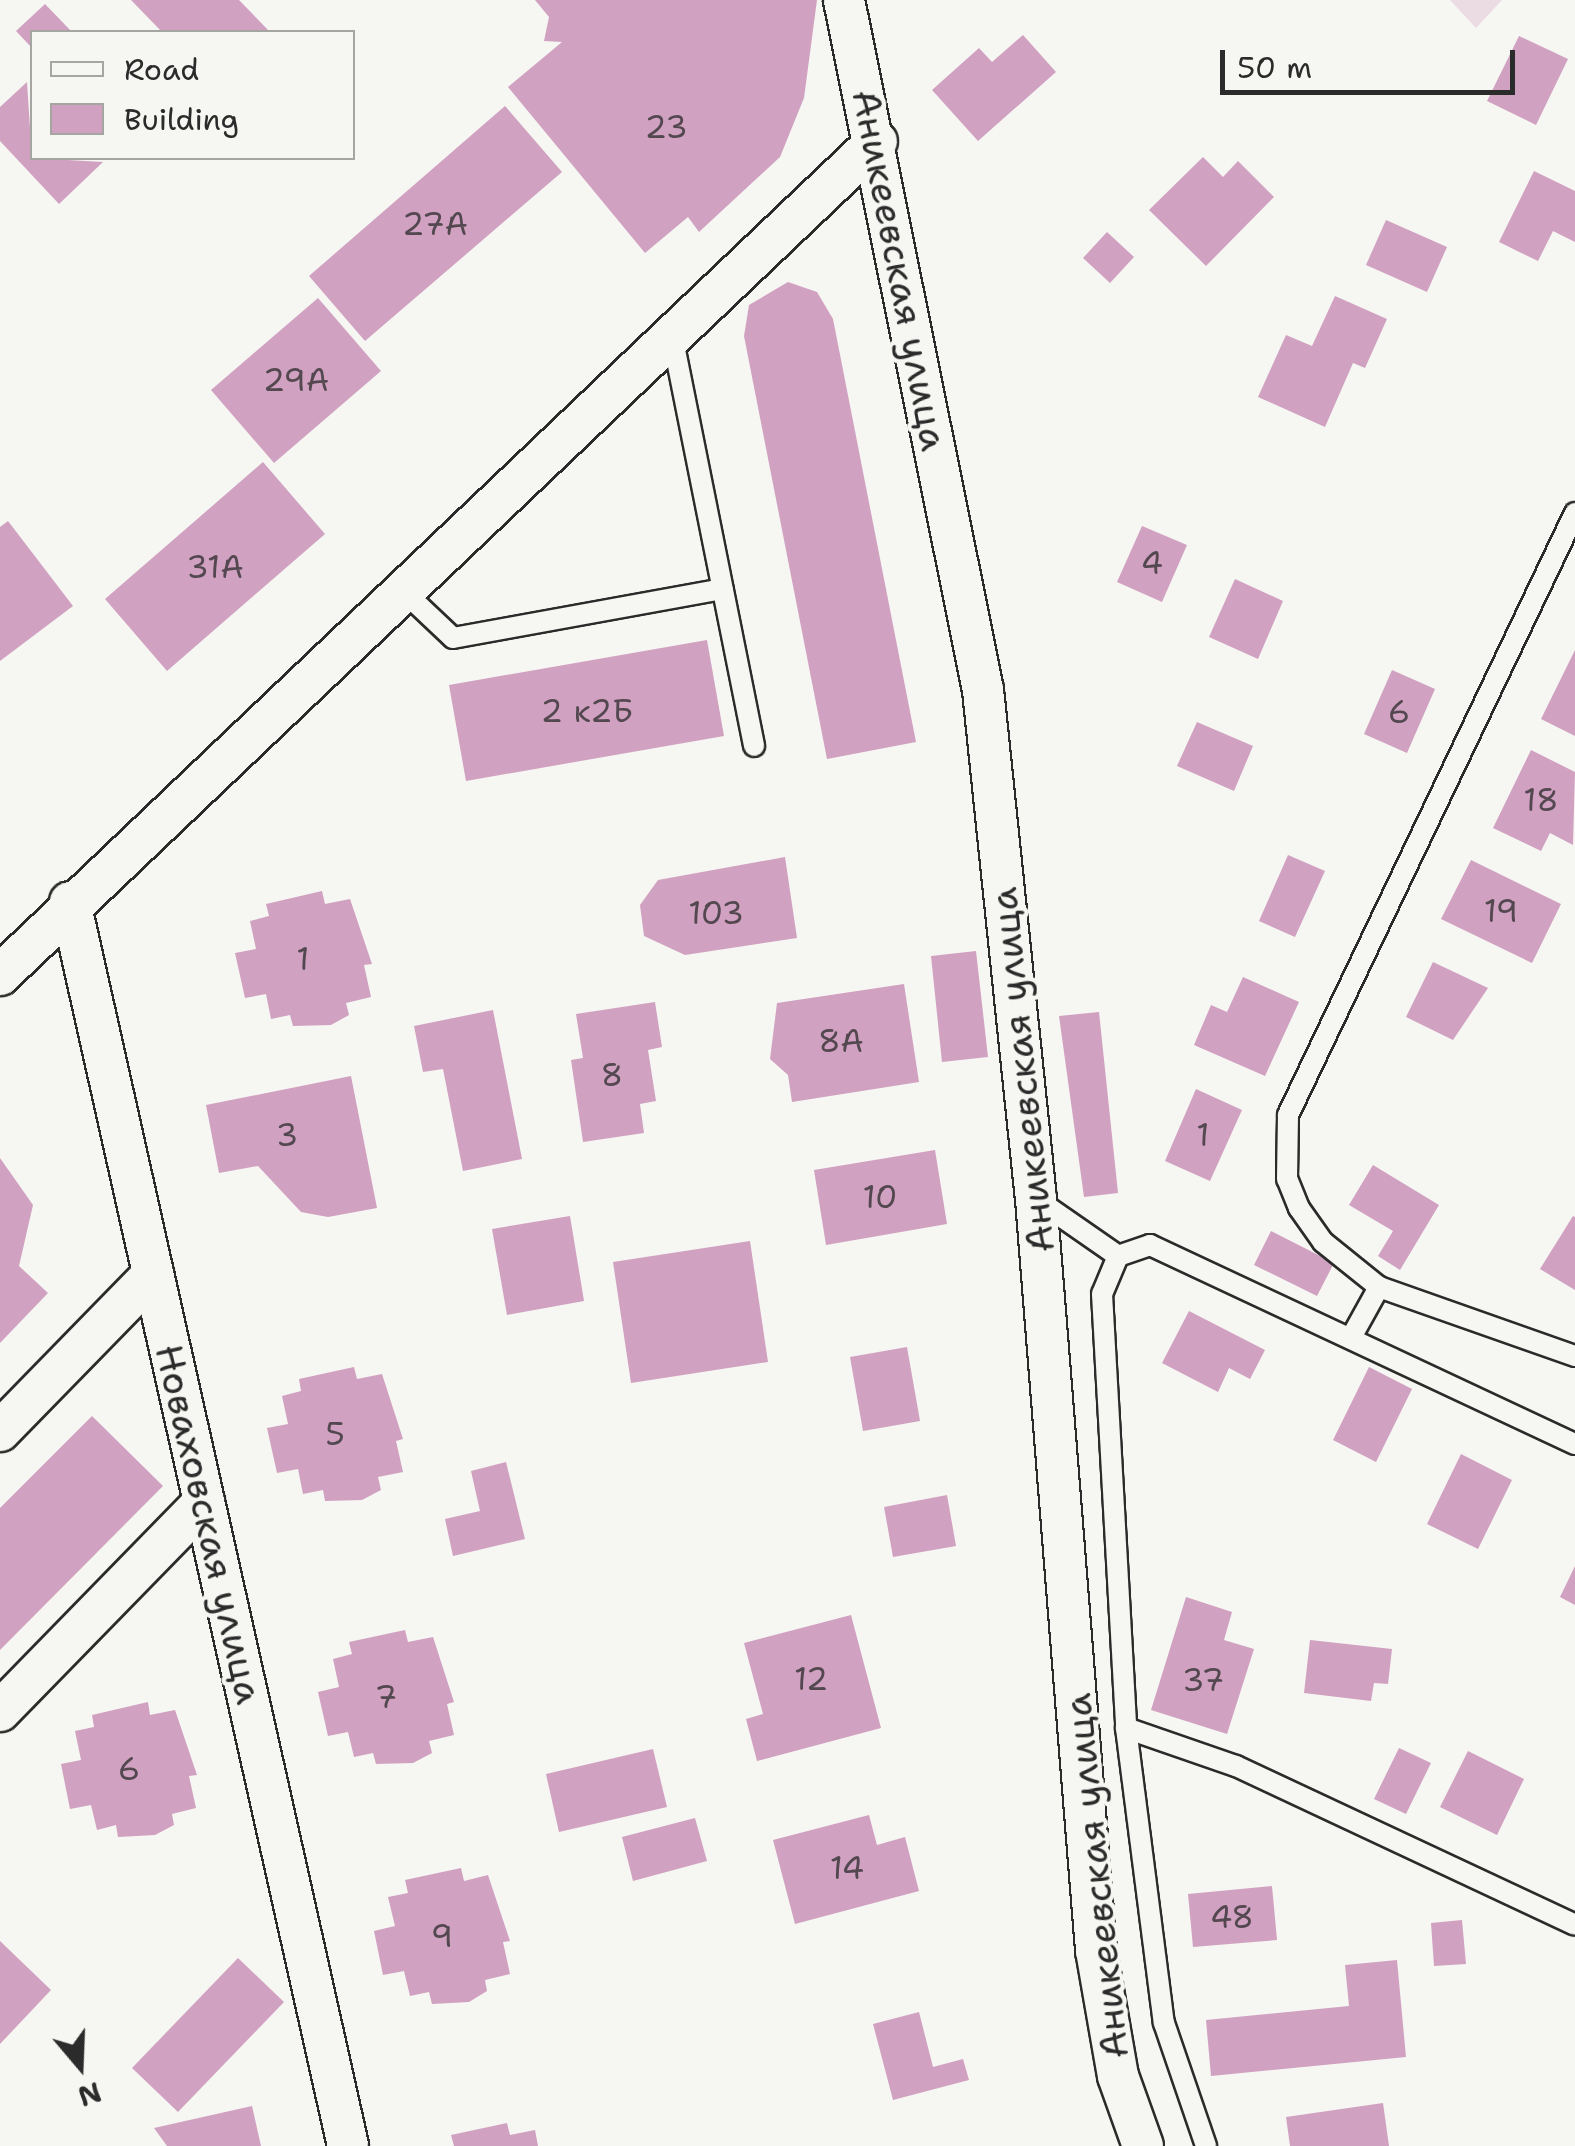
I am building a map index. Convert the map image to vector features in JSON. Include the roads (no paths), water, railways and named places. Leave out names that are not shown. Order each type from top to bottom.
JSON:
[{"type":"street","name":"Аникеевская улица","points":[[844,0],[877,141],[983,690],[1036,1199],[1096,1950],[1118,2076],[1143,2146]]},
{"type":"street","points":[[0,976],[70,902],[670,328],[877,141]]},
{"type":"street","name":"Новаховская улица","points":[[70,902],[348,2146]]},
{"type":"street","points":[[0,1431],[153,1274]]},
{"type":"street","points":[[0,1710],[204,1502]]},
{"type":"lane","points":[[670,328],[754,746]]},
{"type":"lane","points":[[1575,514],[1288,1115],[1287,1179],[1299,1208],[1323,1242],[1379,1287],[1575,1356]]},
{"type":"lane","points":[[399,587],[453,638],[723,588]]},
{"type":"lane","points":[[1036,1199],[1118,1256]]},
{"type":"lane","points":[[1206,2146],[1164,2023],[1126,1728],[1102,1294],[1118,1256],[1150,1245],[1353,1334],[1575,1444]]},
{"type":"lane","points":[[1353,1334],[1379,1287]]},
{"type":"lane","points":[[1126,1728],[1236,1766],[1575,1925]]}]
